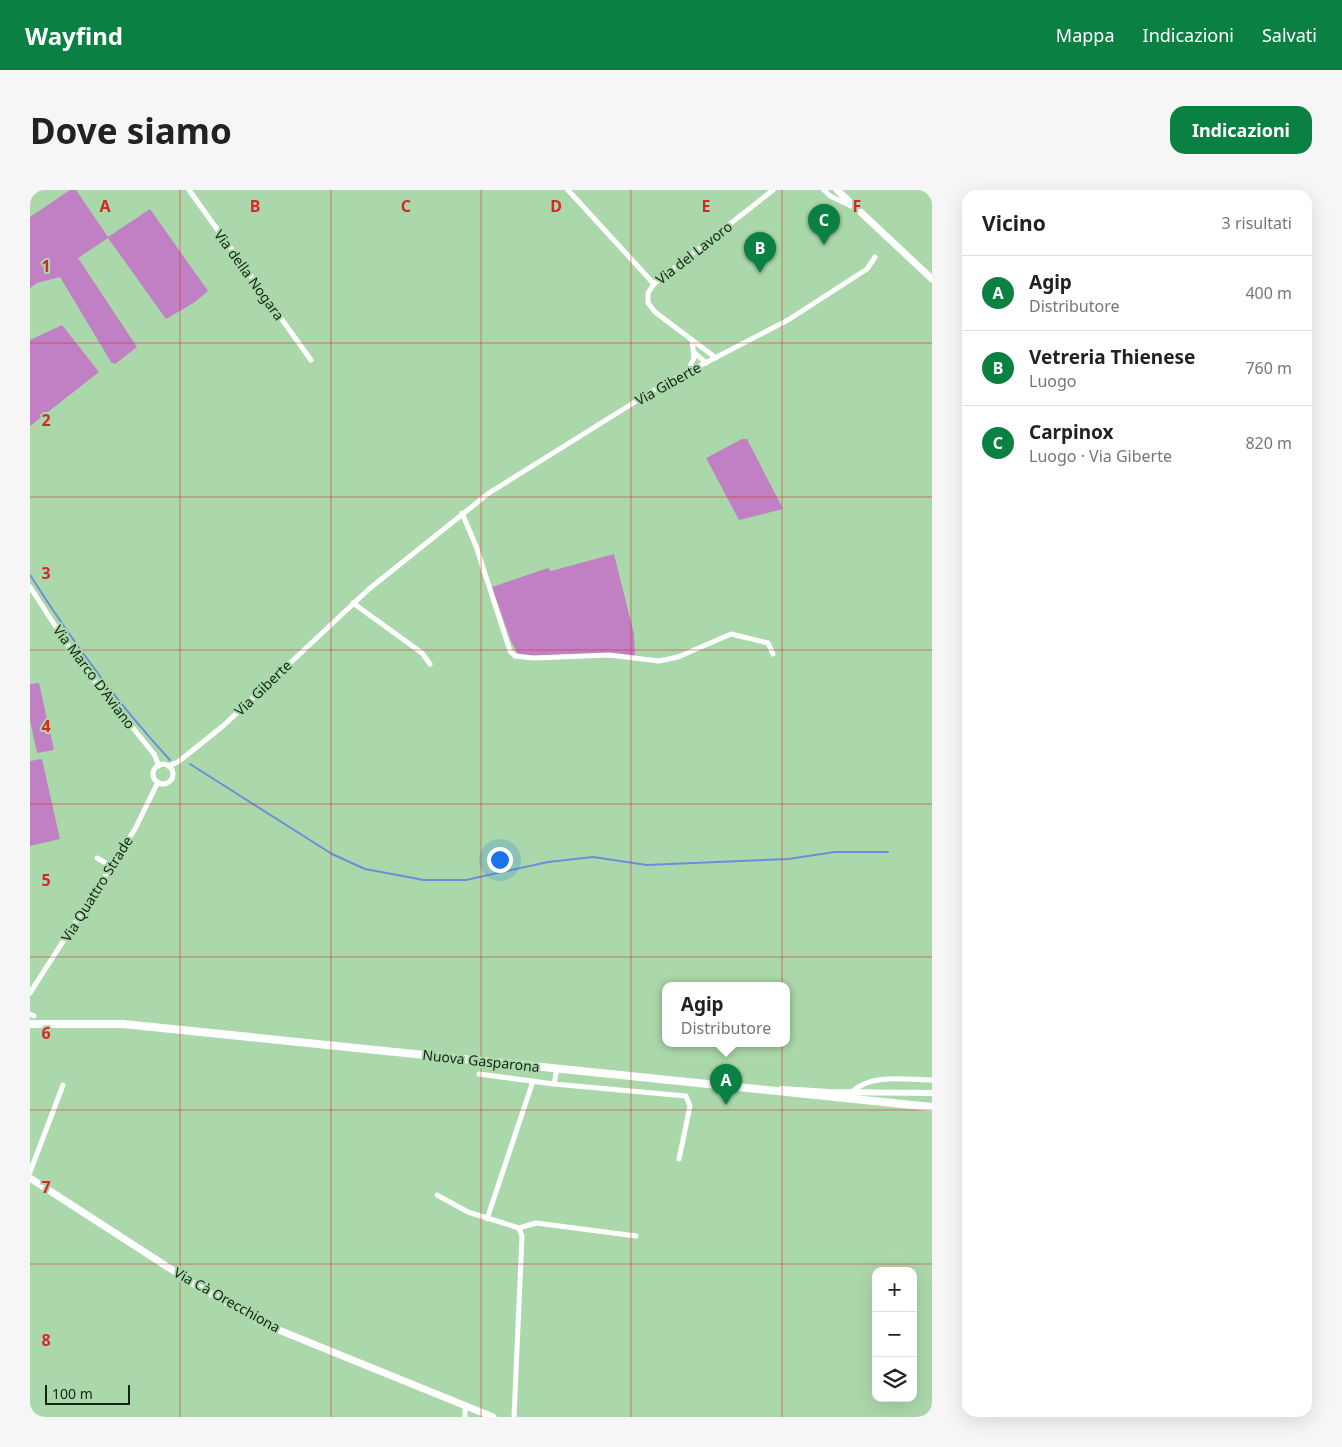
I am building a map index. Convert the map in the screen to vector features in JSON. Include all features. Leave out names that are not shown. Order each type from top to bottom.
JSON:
[{"type":"main road","points":[[837,190],[932,279]]},
{"type":"main road","name":"Nuova Gasparona","points":[[30,1024],[123,1024],[932,1107]]},
{"type":"main road","name":"Via Cà Orecchiona","points":[[30,1178],[194,1284],[264,1324],[493,1417]]},
{"type":"street","name":"Via della Nogara","points":[[189,190],[310,360]]},
{"type":"street","points":[[568,190],[654,284]]},
{"type":"street","name":"Via del Lavoro","points":[[716,358],[655,312],[648,303],[648,294],[654,284],[773,190]]},
{"type":"street","points":[[824,190],[830,196],[858,209]]},
{"type":"street","name":"Via Giberte","points":[[168,766],[178,762],[249,703],[353,603],[462,513],[578,436],[686,372],[788,320],[866,269],[875,257]]},
{"type":"street","points":[[686,372],[692,364],[695,353],[692,340]]},
{"type":"street","points":[[705,349],[706,363]]},
{"type":"street","points":[[695,353],[706,363]]},
{"type":"street","points":[[462,513],[476,546],[510,651],[515,656],[558,658],[609,655],[659,661],[678,657],[731,634],[768,643],[773,654]]},
{"type":"street","name":"Via Marco D'Aviano","points":[[30,587],[76,658],[154,754],[159,766]]},
{"type":"street","points":[[353,603],[422,653],[430,664]]},
{"type":"street","points":[[159,766],[168,766],[173,775],[170,781],[164,784],[158,782],[154,772],[159,766]]},
{"type":"street","name":"Via Quattro Strade","points":[[30,993],[135,829],[158,782]]},
{"type":"street","points":[[97,858],[111,866]]},
{"type":"street","points":[[554,1084],[557,1069]]},
{"type":"street","points":[[479,1074],[533,1082],[686,1096],[690,1106],[679,1158]]},
{"type":"street","points":[[853,1091],[861,1084],[873,1080],[932,1080]]},
{"type":"street","points":[[487,1219],[533,1082]]},
{"type":"street","points":[[30,1172],[63,1085]]},
{"type":"street","points":[[764,1090],[932,1093]]},
{"type":"street","points":[[437,1195],[468,1212],[519,1228],[536,1223],[636,1236]]},
{"type":"street","points":[[514,1417],[522,1236],[519,1228]]},
{"type":"street","points":[[465,1405],[465,1417]]},
{"type":"shaded area","points":[[70,190],[76,190],[108,237],[150,209],[208,291],[195,302],[166,319],[108,238],[78,258],[137,347],[115,364],[111,362],[60,277],[37,283],[30,288],[30,217]]},
{"type":"shaded area","points":[[62,325],[99,372],[30,426],[30,340]]},
{"type":"shaded area","points":[[742,439],[747,439],[783,509],[739,520],[706,458]]},
{"type":"shaded area","points":[[614,554],[634,634],[635,657],[519,656],[511,641],[492,587],[548,568],[551,571]]},
{"type":"shaded area","points":[[39,683],[54,750],[37,753],[30,720],[30,684]]},
{"type":"shaded area","points":[[42,759],[60,839],[30,846],[30,761]]},
{"type":"waterway","points":[[30,575],[96,671],[170,760]]},
{"type":"waterway","points":[[190,764],[332,854],[365,869],[424,880],[466,880],[548,862],[593,857],[647,865],[788,859],[835,852],[888,852]]},
{"type":"place","name":"Carpinox","points":[[824,245]]},
{"type":"place","name":"Vetreria Thienese","points":[[760,273]]},
{"type":"place","name":"Agip","points":[[726,1105]]}]
